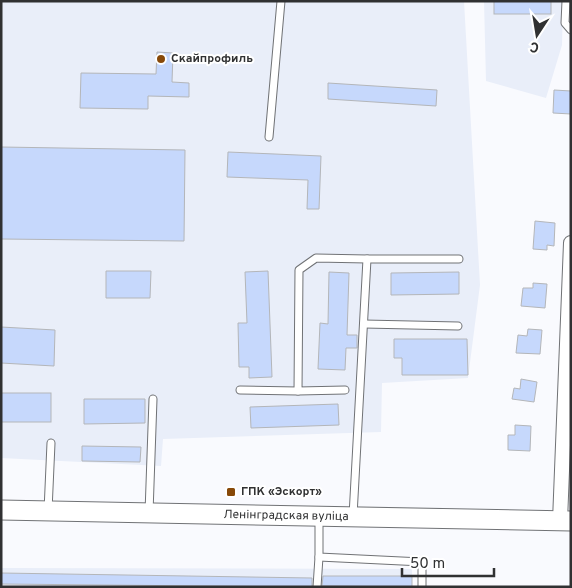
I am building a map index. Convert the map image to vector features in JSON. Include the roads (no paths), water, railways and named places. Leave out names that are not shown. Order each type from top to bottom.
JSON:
[{"type":"main road","name":"Ленінградская вуліца","points":[[1,510],[566,521]]},
{"type":"street","points":[[566,521],[571,243]]},
{"type":"lane","points":[[269,137],[281,1]]},
{"type":"lane","points":[[566,1],[565,23],[571,30]]},
{"type":"lane","points":[[298,391],[299,270],[316,258],[459,259]]},
{"type":"lane","points":[[353,517],[367,259]]},
{"type":"lane","points":[[364,324],[458,326]]},
{"type":"lane","points":[[240,390],[344,390]]},
{"type":"lane","points":[[149,513],[153,399]]},
{"type":"lane","points":[[48,511],[51,443]]},
{"type":"lane","points":[[318,587],[319,516]]},
{"type":"lane","points":[[319,557],[422,562],[422,587]]},
{"type":"place","name":"Скайпрофиль","points":[[161,59]]},
{"type":"place","name":"ГПК «Эскорт»","points":[[231,492]]}]
